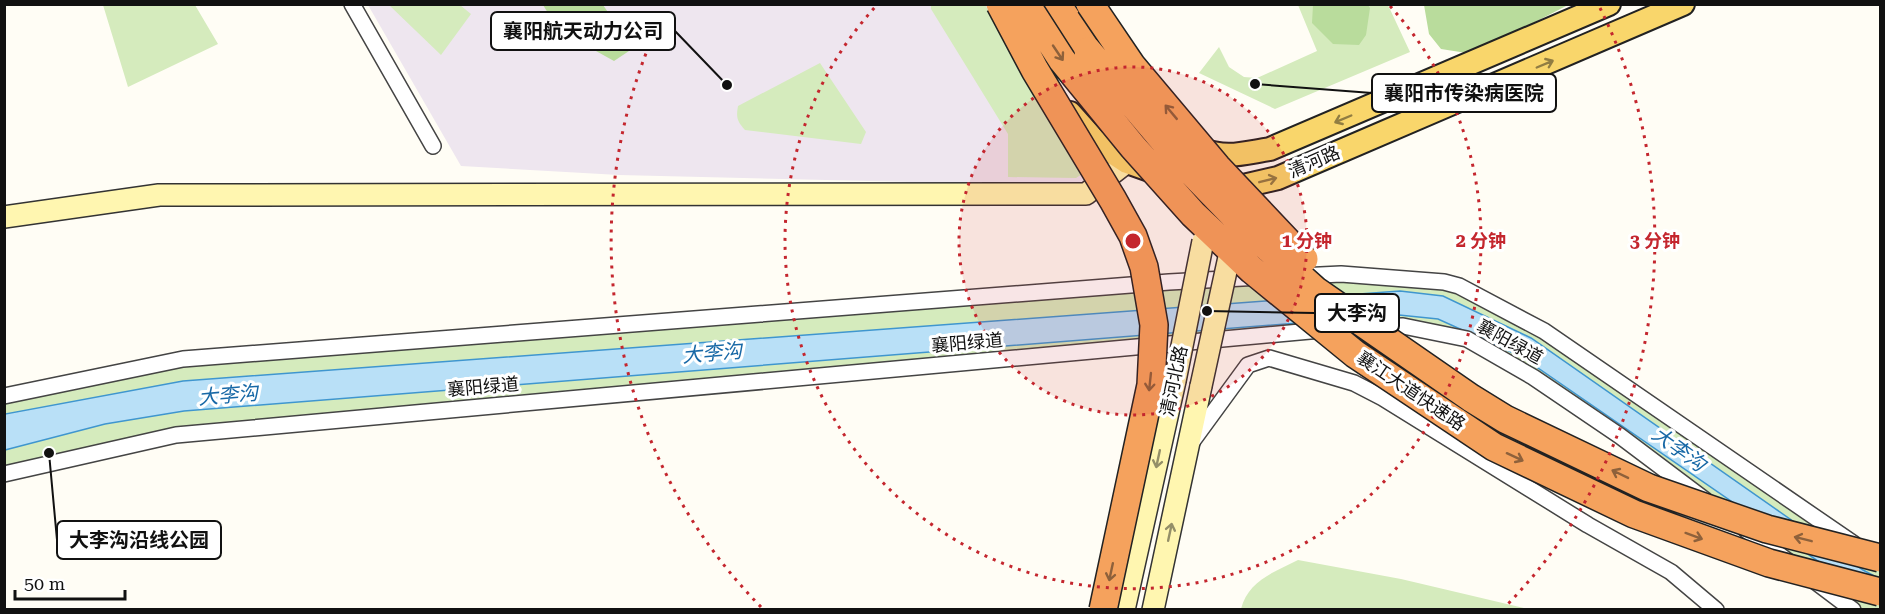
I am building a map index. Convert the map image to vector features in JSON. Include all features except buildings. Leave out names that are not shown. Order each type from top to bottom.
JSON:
[{"type":"highway","points":[[999,4],[1035,70],[1133,236],[1144,267],[1154,325],[1151,385],[1103,609]]},
{"type":"highway","name":"襄江大道快速路","points":[[1026,4],[1062,60],[1133,147],[1193,214],[1252,270],[1355,354],[1494,447],[1634,514],[1769,563],[1881,592]]},
{"type":"highway","name":"襄江大道快速路","points":[[1057,4],[1089,51],[1180,160],[1247,229],[1315,290],[1471,398],[1505,419],[1648,488],[1767,530],[1881,560]]},
{"type":"highway","points":[[1090,4],[1132,66],[1217,167],[1325,280],[1471,398]]},
{"type":"main road","name":"清河路","points":[[999,4],[1059,102],[1095,141],[1127,162],[1172,178],[1207,187],[1229,189],[1278,178],[1683,4]]},
{"type":"main road","name":"清河路","points":[[1063,4],[1124,99],[1144,123],[1170,139],[1228,156],[1270,149],[1609,4]]},
{"type":"street","points":[[352,4],[433,146]]},
{"type":"street","name":"清河北路","points":[[1125,609],[1203,241],[1207,187],[1203,150]]},
{"type":"street","name":"清河北路","points":[[1153,609],[1231,248],[1244,153]]},
{"type":"street","points":[[4,217],[159,195],[1086,194],[1127,162]]},
{"type":"street","points":[[4,396],[183,359],[1169,282],[1341,274],[1444,282],[1459,286],[1544,331],[1881,560]]},
{"type":"street","name":"襄阳绿道","points":[[4,474],[176,435],[1343,328],[1403,326],[1467,339],[1533,377],[1620,436],[1853,609]]},
{"type":"street","points":[[1188,447],[1248,364],[1269,358],[1354,383],[1383,398],[1587,525],[1671,572],[1716,609]]},
{"type":"shaded area","points":[[368,5],[989,5],[1095,176],[1082,186],[619,175],[461,166]]},
{"type":"green space","points":[[103,5],[195,5],[218,44],[128,87]]},
{"type":"green space","points":[[389,5],[460,5],[471,14],[441,55]]},
{"type":"green space","points":[[543,5],[603,5],[628,41],[629,51],[614,61],[587,46],[553,21]]},
{"type":"green space","points":[[931,5],[985,5],[1090,169],[1076,178],[1008,177],[1008,134],[931,9]]},
{"type":"green space","points":[[1298,5],[1388,5],[1410,52],[1275,109],[1199,73],[1219,47],[1229,67],[1244,77],[1257,78],[1317,51]]},
{"type":"green space","points":[[1313,5],[1368,5],[1370,8],[1366,35],[1359,45],[1333,44],[1312,23]]},
{"type":"green space","points":[[1424,5],[1568,5],[1473,54],[1441,49],[1429,34]]},
{"type":"green space","points":[[820,63],[866,132],[861,144],[745,130],[742,127],[737,114],[738,106]]},
{"type":"green space","points":[[1341,274],[1444,282],[1544,331],[1880,561],[1880,609],[1853,609],[1620,436],[1467,339],[1403,326],[176,435],[5,474],[4,396],[183,359]]},
{"type":"green space","points":[[1298,560],[1401,579],[1528,609],[1241,609],[1244,599],[1256,584],[1271,573]]},
{"type":"water","points":[[1400,291],[1443,296],[1531,338],[1863,570],[1880,579],[1860,590],[1522,357],[1438,319],[1399,315],[184,411],[105,424],[5,450],[5,414],[183,381]]},
{"type":"place","name":"襄阳市传染病医院","points":[[1255,84]]},
{"type":"place","name":"襄阳航天动力公司","points":[[727,85]]},
{"type":"place","name":"大李沟","points":[[1207,311]]},
{"type":"place","name":"大李沟沿线公园","points":[[49,453]]}]
